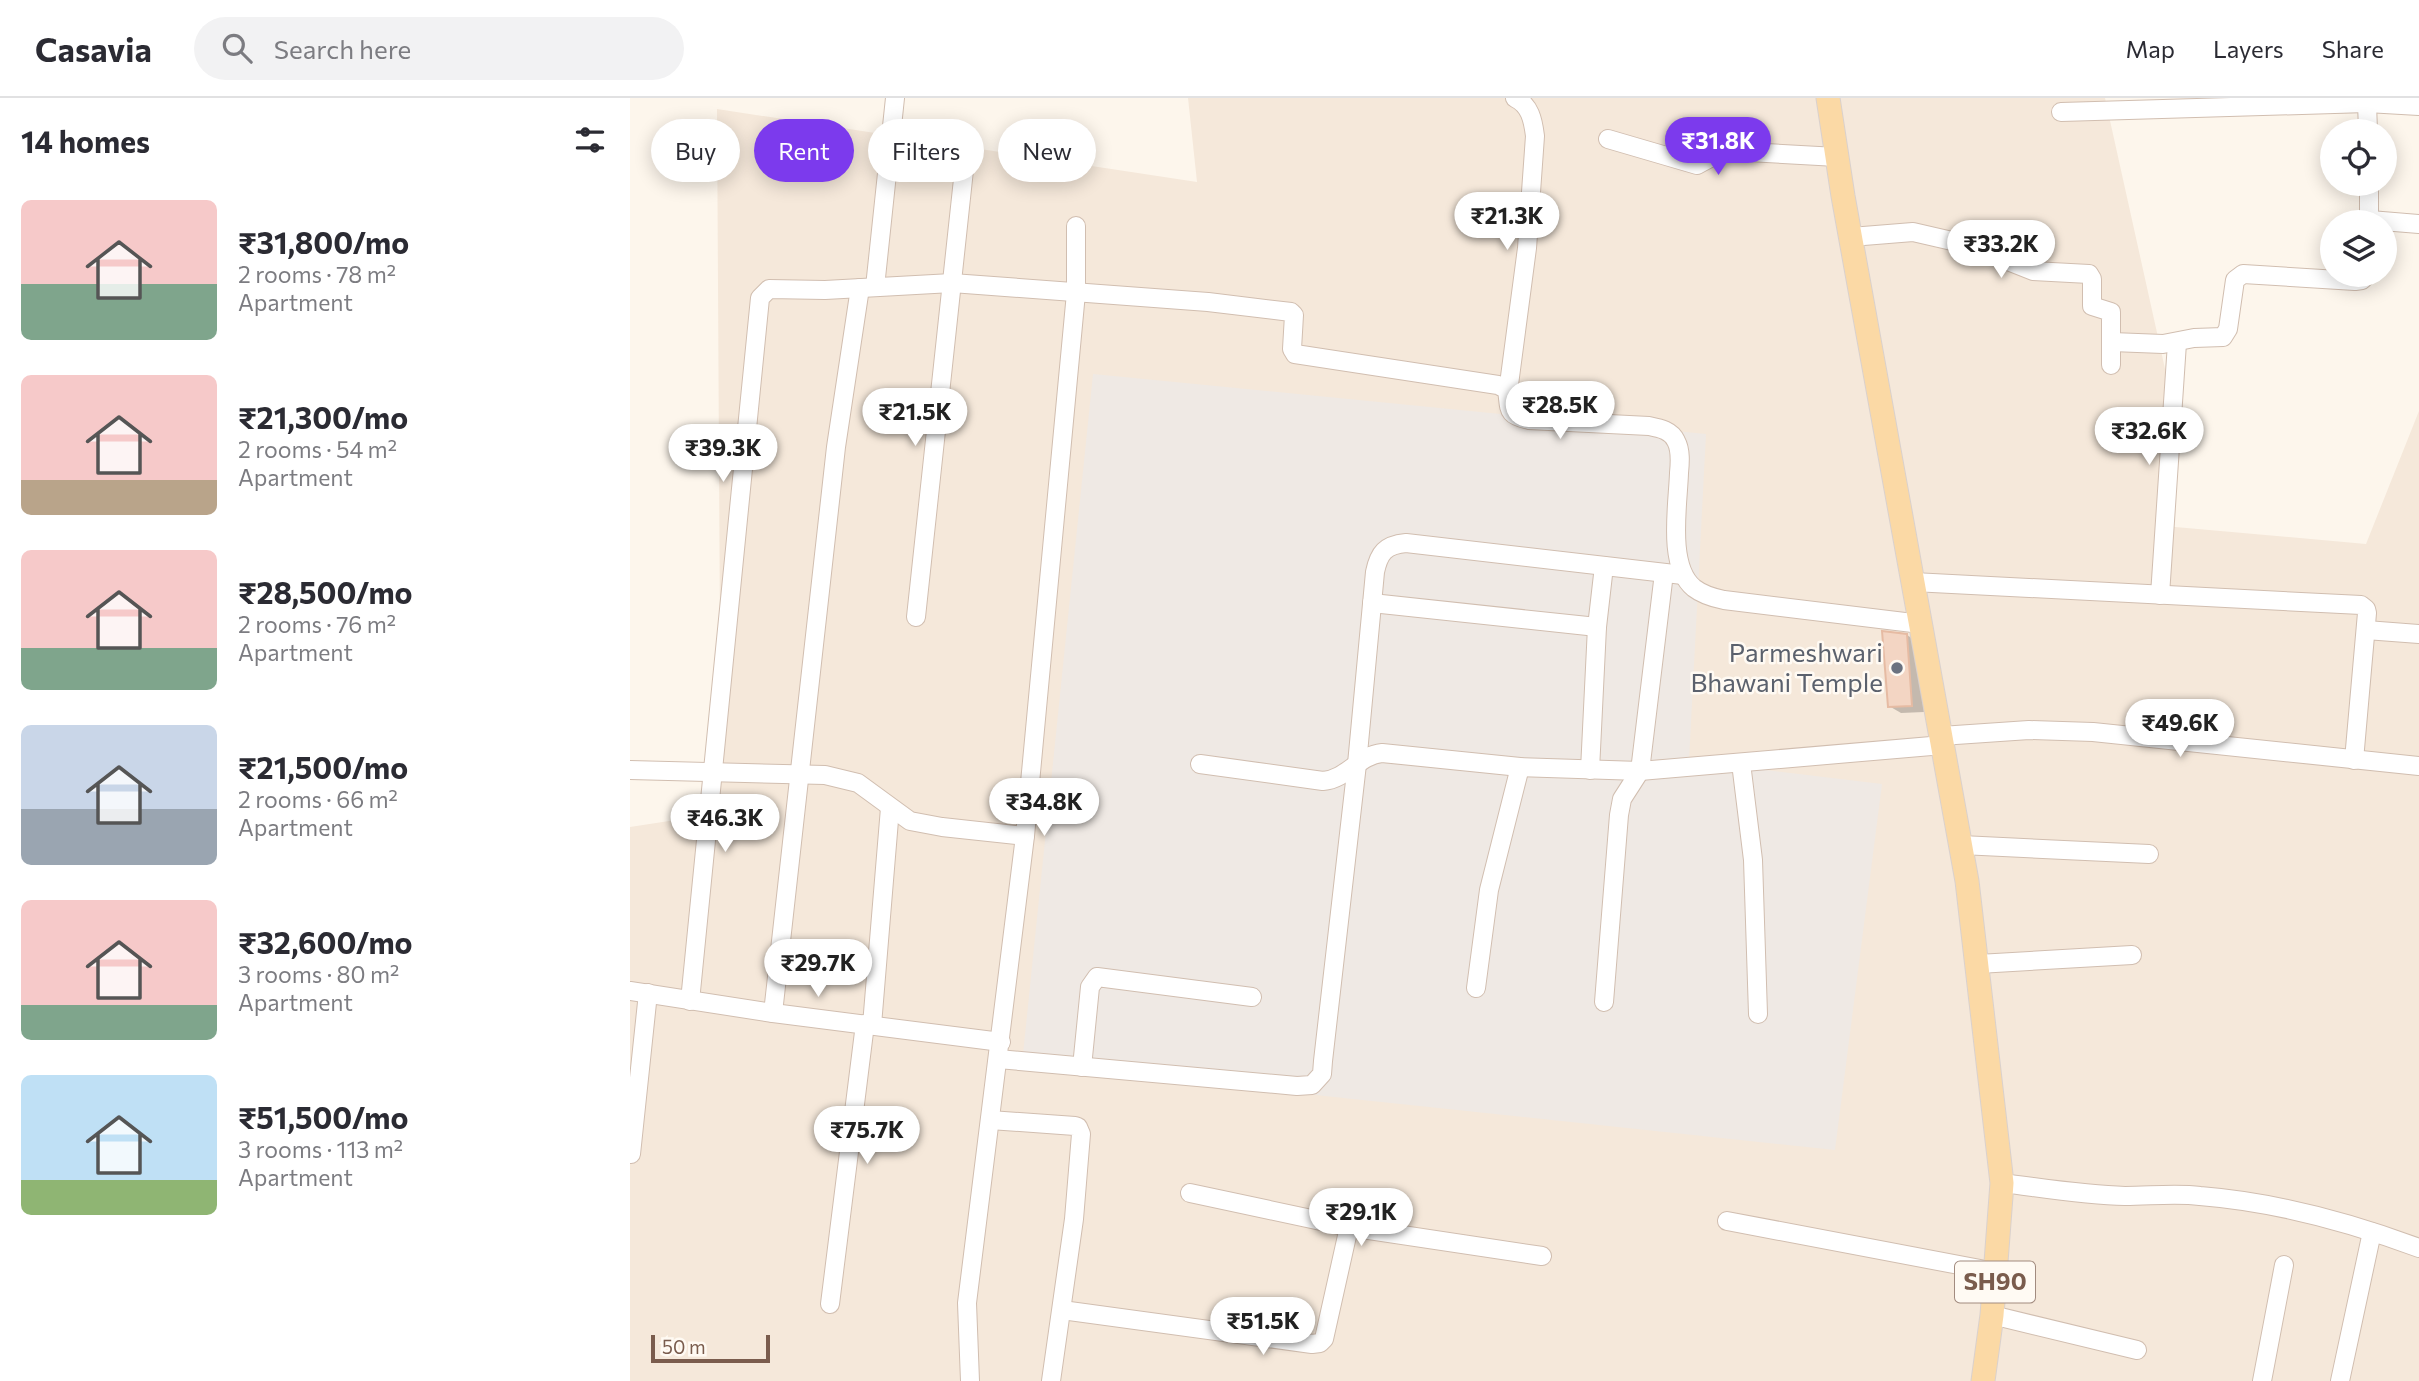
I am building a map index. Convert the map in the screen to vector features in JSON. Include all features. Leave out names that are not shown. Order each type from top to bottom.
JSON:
[{"type":"main road","name":"SH90","points":[[1828,98],[1961,845],[1978,964],[2002,1183],[1992,1315],[1983,1381]]},
{"type":"street","points":[[773,1013],[836,447],[868,288],[895,98]]},
{"type":"street","points":[[1515,98],[1528,108],[1535,135],[1527,248],[1508,392],[1509,410],[1519,418],[1648,426],[1670,433],[1676,440],[1678,449],[1677,552],[1683,575],[1700,592],[1724,600],[1921,624]]},
{"type":"street","points":[[2367,103],[2368,119]]},
{"type":"street","points":[[2061,112],[2367,103],[2419,106]]},
{"type":"street","points":[[1608,139],[1697,165],[1723,151],[1837,157]]},
{"type":"street","points":[[916,617],[963,182]]},
{"type":"street","points":[[2397,223],[2419,224]]},
{"type":"street","points":[[970,1381],[967,1303],[1025,836],[1076,293],[1076,226]]},
{"type":"street","points":[[1851,237],[1903,232],[1935,236],[1965,244],[2033,271],[2089,274],[2092,279],[2093,307],[2110,312],[2112,365]]},
{"type":"street","points":[[2112,342],[2154,345],[2225,335],[2234,284],[2239,275],[2320,279]]},
{"type":"street","points":[[690,1001],[761,298],[766,291],[774,288],[868,288],[952,282],[1208,302],[1291,312],[1294,315],[1292,349],[1295,354],[1498,385],[1506,388],[1508,392]]},
{"type":"street","points":[[2160,595],[2177,343]]},
{"type":"street","points":[[631,1154],[639,992],[773,1013],[869,1024],[1082,1067],[1297,1086],[1312,1085],[1322,1074],[1372,603],[1378,558],[1384,549],[1393,544],[1406,543],[1683,575]]},
{"type":"street","points":[[1590,770],[1597,627],[1604,566]]},
{"type":"street","points":[[1604,1002],[1619,815],[1622,799],[1640,771],[1664,573]]},
{"type":"street","points":[[1913,582],[2361,605],[2366,609],[2366,630],[2354,760]]},
{"type":"street","points":[[1372,603],[1597,627]]},
{"type":"street","points":[[2366,630],[2419,634]]},
{"type":"street","points":[[1200,764],[1323,781],[1336,779],[1370,755],[1382,753],[1520,767],[1640,771],[1741,763],[2029,730],[2093,732],[2419,766]]},
{"type":"street","points":[[1741,763],[1753,860],[1758,1014]]},
{"type":"street","points":[[1476,988],[1489,890],[1520,767]]},
{"type":"street","points":[[630,770],[825,775],[858,783],[910,821],[1025,836]]},
{"type":"street","points":[[830,1304],[869,1024],[890,807]]},
{"type":"street","points":[[1961,845],[2149,854]]},
{"type":"street","points":[[1978,964],[2132,955]]},
{"type":"street","points":[[1082,1067],[1090,987],[1097,978],[1252,997]]},
{"type":"street","points":[[990,1120],[1075,1126],[1080,1129],[1074,1219],[1051,1381]]},
{"type":"street","points":[[2002,1183],[2073,1193],[2198,1195],[2254,1202],[2321,1217],[2419,1248]]},
{"type":"street","points":[[1190,1193],[1349,1227],[1542,1256]]},
{"type":"street","points":[[1727,1221],[1996,1272]]},
{"type":"street","points":[[1062,1310],[1320,1343],[1324,1339],[1349,1227]]},
{"type":"street","points":[[2340,1381],[2372,1232]]},
{"type":"street","points":[[2267,1380],[2284,1265]]},
{"type":"street","points":[[1992,1315],[2137,1350]]},
{"type":"shaded area","points":[[1188,98],[2105,98],[2179,432],[2164,526],[2366,544],[2419,411],[2419,1381],[630,1381],[630,827],[721,813],[717,182],[740,182],[740,119],[717,119],[717,109],[783,119],[754,119],[754,182],[854,182],[854,130],[868,132],[868,182],[984,182],[984,150],[998,152],[998,182],[1096,182],[1096,167],[1197,182]]},
{"type":"shaded area","points":[[1093,374],[1706,434],[1689,761],[1882,784],[1835,1150],[1022,1064]]},
{"type":"building","name":"Parmeshwari Bhawani Temple","points":[[1882,631],[1907,634],[1912,706],[1888,707]]},
{"type":"place","name":"Parmeshwari Bhawani Temple","points":[[1897,668]]}]
